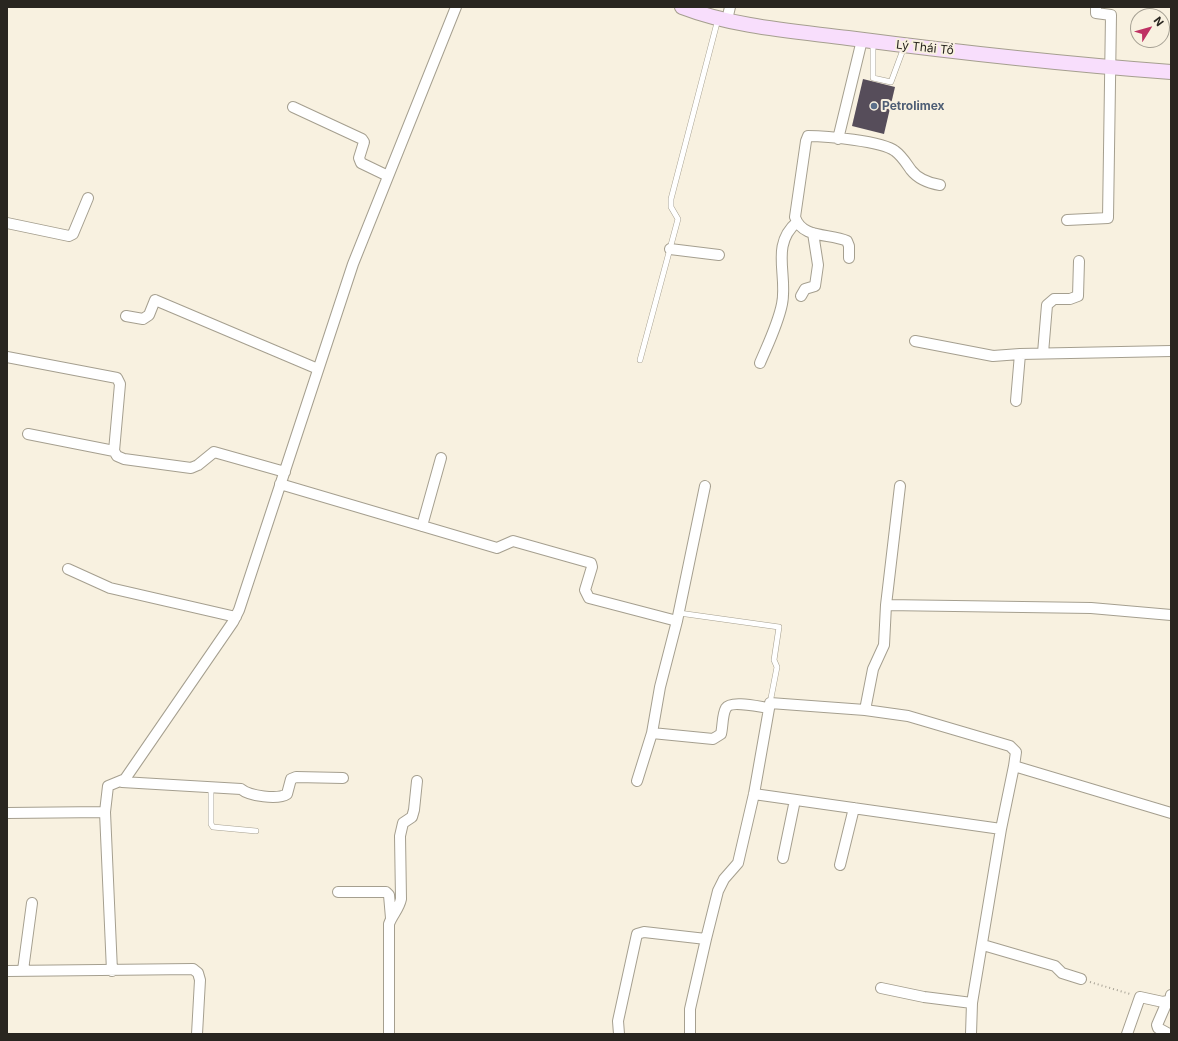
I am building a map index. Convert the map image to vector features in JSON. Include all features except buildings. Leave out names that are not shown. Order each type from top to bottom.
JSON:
[{"type":"main road","name":"Lý Thái Tổ","points":[[682,7],[868,41],[905,46],[1110,68],[1171,72]]},
{"type":"street","points":[[122,782],[214,652],[236,617],[353,264],[456,7]]},
{"type":"street","points":[[1067,220],[1108,218],[1111,15],[1096,13],[1096,7]]},
{"type":"street","points":[[838,139],[868,41]]},
{"type":"street","points":[[292,107],[362,139],[364,142],[359,158],[362,163],[388,176]]},
{"type":"street","points":[[848,258],[849,246],[847,241],[802,229],[797,222],[796,217],[806,139],[808,136],[888,147],[900,155],[920,179],[940,185]]},
{"type":"street","points":[[7,223],[69,236],[73,234],[88,198]]},
{"type":"street","points":[[760,363],[776,323],[782,303],[780,252],[791,228],[797,222]]},
{"type":"street","points":[[801,296],[805,289],[815,286],[818,265],[813,233]]},
{"type":"street","points":[[670,249],[720,255]]},
{"type":"street","points":[[1043,353],[1047,305],[1054,299],[1070,299],[1078,296],[1079,261]]},
{"type":"street","points":[[126,316],[142,320],[149,315],[155,300],[318,369]]},
{"type":"street","points":[[915,341],[994,356],[1043,353],[1171,351]]},
{"type":"street","points":[[1016,401],[1020,354]]},
{"type":"street","points":[[7,357],[117,378],[120,384],[114,451],[117,456],[124,459],[191,468],[198,465],[214,452],[284,472]]},
{"type":"street","points":[[28,434],[114,451]]},
{"type":"street","points":[[422,526],[441,458]]},
{"type":"street","points":[[280,484],[497,548],[513,541],[591,563],[592,567],[585,590],[589,598],[678,617]]},
{"type":"street","points":[[637,781],[652,733],[660,687],[678,617],[705,486]]},
{"type":"street","points":[[864,710],[873,669],[884,645],[886,605],[900,486]]},
{"type":"street","points":[[68,569],[110,588],[236,617]]},
{"type":"street","points":[[886,605],[1091,608],[1171,615]]},
{"type":"street","points":[[652,733],[713,739],[721,734],[726,708],[730,705],[737,704],[864,710],[908,716],[1010,746],[1016,752],[1001,829],[983,945],[972,1002],[971,1034]]},
{"type":"street","points":[[690,1034],[690,1009],[706,939],[718,891],[724,879],[738,863],[754,794],[770,706]]},
{"type":"street","points":[[1014,766],[1171,813]]},
{"type":"street","points":[[112,971],[105,812],[108,786],[122,782],[241,789],[250,794],[280,796],[287,794],[291,779],[296,777],[343,778]]},
{"type":"street","points":[[389,1034],[389,924],[391,918],[399,909],[401,899],[400,836],[403,823],[412,817],[417,781]]},
{"type":"street","points":[[754,794],[1001,829]]},
{"type":"street","points":[[783,858],[795,800]]},
{"type":"street","points":[[840,865],[854,808]]},
{"type":"street","points":[[7,813],[105,812]]},
{"type":"street","points":[[338,892],[386,892],[389,895],[391,918]]},
{"type":"street","points":[[23,970],[32,904]]},
{"type":"street","points":[[619,1034],[618,1021],[637,934],[644,932],[706,939]]},
{"type":"street","points":[[983,945],[1055,966],[1062,974],[1082,979]]},
{"type":"street","points":[[7,971],[193,969],[198,973],[200,980],[197,1034]]},
{"type":"street","points":[[881,988],[924,997],[972,1002]]},
{"type":"street","points":[[1127,1034],[1140,997],[1169,998],[1157,1025],[1158,1028],[1169,1034]]},
{"type":"lane","points":[[640,360],[678,219],[671,207],[671,199],[725,15]]},
{"type":"lane","points":[[868,41],[873,78],[891,82],[905,46]]},
{"type":"lane","points":[[678,617],[779,627],[774,660],[777,667],[770,706]]},
{"type":"lane","points":[[211,788],[212,826],[256,831]]},
{"type":"path","points":[[1082,979],[1140,997]]},
{"type":"place","name":"Petrolimex","points":[[874,106]]}]
